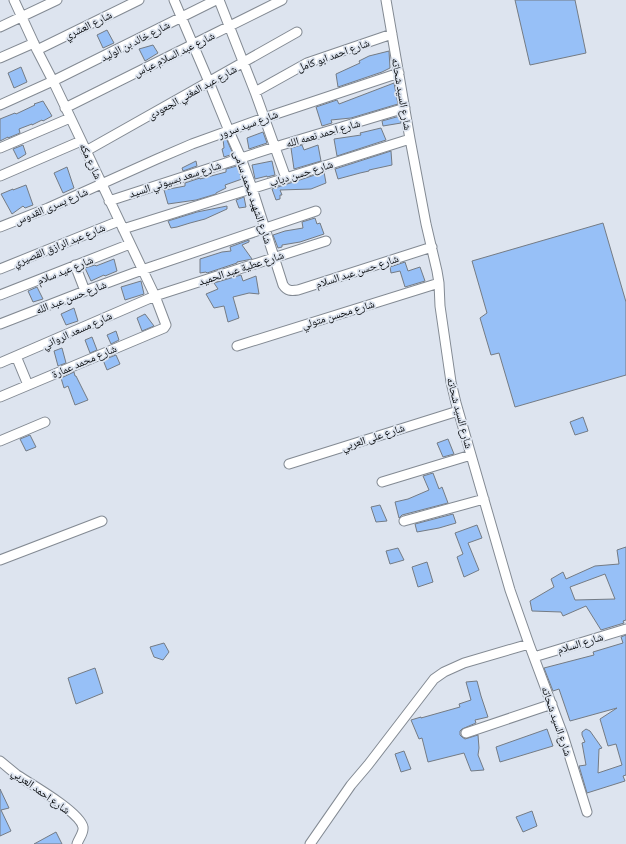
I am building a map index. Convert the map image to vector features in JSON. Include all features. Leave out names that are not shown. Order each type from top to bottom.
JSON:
[{"type":"street","name":"شارع مكه","points":[[14,0],[35,47],[53,81],[155,296],[166,323]]},
{"type":"street","points":[[0,27],[58,0]]},
{"type":"street","name":"شارع العشري","points":[[0,58],[35,47],[139,0]]},
{"type":"street","name":"شارع الشهيد محمد سامى","points":[[174,0],[241,158],[265,228],[282,285]]},
{"type":"street","points":[[217,0],[255,92],[286,178]]},
{"type":"street","name":"شارع خالد بن الوليد","points":[[0,104],[53,81],[217,0]]},
{"type":"street","name":"شارع عبد السلام عباس","points":[[65,108],[282,0]]},
{"type":"street","name":"شارع السيد شحاته","points":[[386,0],[410,139],[426,224],[437,271],[440,306],[451,382],[510,590],[563,735],[587,812]]},
{"type":"street","name":"شارع عبد المغني الجعودى","points":[[86,151],[297,32]]},
{"type":"street","name":"شارع احمد ابو كامل","points":[[255,92],[307,63],[392,34]]},
{"type":"street","name":"شارع سيد سرور","points":[[102,184],[157,159],[229,130],[399,73]]},
{"type":"street","name":"شارع احمد نعمه الله","points":[[241,158],[405,108]]},
{"type":"street","points":[[0,148],[70,118]]},
{"type":"street","name":"شارع حسن دياب","points":[[121,225],[286,178],[410,139]]},
{"type":"street","points":[[0,165],[2,175],[81,141]]},
{"type":"street","name":"شارع سعد بسيوني السيد","points":[[109,201],[241,158]]},
{"type":"street","name":"شارع يسرى القدوس","points":[[0,227],[102,184]]},
{"type":"street","name":"شارع حسن عبد الله","points":[[0,324],[142,270],[316,211]]},
{"type":"street","name":"شارع عبد الرازق القصيري","points":[[0,270],[121,225]]},
{"type":"street","name":"شارع عطية عبد الحميد","points":[[155,296],[326,241]]},
{"type":"street","name":"شارع عيد سلام","points":[[0,295],[130,244]]},
{"type":"street","name":"شارع حسن عبد السلام","points":[[282,285],[287,290],[298,290],[432,247]]},
{"type":"street","points":[[76,266],[85,291]]},
{"type":"street","name":"شارع محسن متولي","points":[[237,346],[439,283]]},
{"type":"street","name":"شارع مسعد الرواني","points":[[0,363],[155,296]]},
{"type":"street","name":"شارع محمد عمارة","points":[[0,397],[164,328],[166,323]]},
{"type":"street","points":[[16,356],[28,385]]},
{"type":"street","name":"شارع على العربي","points":[[289,464],[458,410]]},
{"type":"street","points":[[0,441],[45,422]]},
{"type":"street","points":[[382,482],[471,455]]},
{"type":"street","points":[[404,521],[484,499]]},
{"type":"street","points":[[0,560],[102,521]]},
{"type":"street","name":"شارع السلام","points":[[534,657],[626,629]]},
{"type":"street","points":[[310,844],[351,785],[434,679],[444,672],[464,663],[529,644]]},
{"type":"street","points":[[466,733],[552,704]]},
{"type":"street","name":"شارع احمد العربي","points":[[0,761],[17,775],[51,797],[81,822],[83,828],[82,835],[77,844]]},
{"type":"building","points":[[515,0],[575,0],[586,53],[530,65]]},
{"type":"building","points":[[107,30],[114,43],[103,48],[97,35]]},
{"type":"building","points":[[153,45],[158,53],[145,61],[139,49]]},
{"type":"building","points":[[389,51],[390,68],[338,87],[336,74],[360,63],[359,61],[369,56]]},
{"type":"building","points":[[21,67],[27,82],[14,88],[8,73]]},
{"type":"building","points":[[394,83],[398,104],[351,118],[331,120],[332,123],[322,126],[316,107],[337,100],[339,104]]},
{"type":"building","points":[[43,101],[52,116],[43,121],[42,120],[19,129],[20,133],[0,141],[0,119],[15,113],[16,114],[35,105],[34,104]]},
{"type":"building","points":[[400,116],[401,123],[383,126],[382,121]]},
{"type":"building","points":[[381,128],[386,140],[337,156],[334,139],[361,135],[360,133]]},
{"type":"building","points":[[263,132],[267,143],[249,149],[247,138]]},
{"type":"building","points":[[226,138],[233,154],[224,157],[222,149],[224,148],[223,139]]},
{"type":"building","points":[[23,145],[26,154],[18,159],[13,149]]},
{"type":"building","points":[[302,145],[304,150],[318,145],[321,161],[294,169],[291,148]]},
{"type":"building","points":[[391,151],[392,165],[338,179],[335,169]]},
{"type":"building","points":[[196,161],[197,166],[183,171],[182,168]]},
{"type":"building","points":[[272,161],[275,175],[255,179],[252,165]]},
{"type":"building","points":[[237,166],[242,179],[225,185],[226,188],[216,194],[196,200],[168,204],[164,190],[185,186],[185,183],[226,172],[226,169]]},
{"type":"building","points":[[67,167],[74,188],[63,193],[54,173]]},
{"type":"building","points":[[324,172],[326,183],[311,189],[280,190],[282,195],[280,195],[280,199],[276,200],[272,189]]},
{"type":"building","points":[[26,185],[33,205],[25,208],[23,206],[12,214],[1,194]]},
{"type":"building","points":[[244,197],[246,207],[239,208],[236,200]]},
{"type":"building","points":[[227,206],[227,209],[205,219],[177,227],[171,228],[168,221],[197,212]]},
{"type":"building","points":[[315,218],[317,224],[320,223],[324,234],[300,242],[282,245],[282,247],[278,248],[273,235],[303,228],[302,222]]},
{"type":"building","points":[[603,223],[626,302],[626,375],[515,407],[499,353],[491,355],[480,318],[487,313],[472,261]]},
{"type":"building","points":[[249,240],[249,242],[242,245],[252,259],[237,262],[207,273],[200,273],[200,259],[222,252],[231,251],[230,247]]},
{"type":"building","points":[[114,259],[117,271],[91,281],[85,268],[96,266]]},
{"type":"building","points":[[405,262],[408,271],[420,267],[425,281],[405,287],[400,271],[391,273],[390,267]]},
{"type":"building","points":[[241,275],[243,281],[256,276],[259,294],[249,293],[233,297],[239,318],[228,322],[224,306],[214,308],[206,294],[218,289],[214,283]]},
{"type":"building","points":[[141,281],[144,294],[125,300],[121,287]]},
{"type":"building","points":[[37,287],[43,299],[33,302],[28,291]]},
{"type":"building","points":[[74,308],[78,321],[66,325],[61,314]]},
{"type":"building","points":[[145,314],[154,326],[142,331],[137,318]]},
{"type":"building","points":[[116,331],[119,340],[111,344],[107,335]]},
{"type":"building","points":[[92,337],[97,350],[90,353],[85,340]]},
{"type":"building","points":[[62,348],[66,363],[58,366],[54,351]]},
{"type":"building","points":[[116,355],[120,364],[107,370],[103,360]]},
{"type":"building","points":[[74,372],[88,400],[75,405],[68,386],[64,388],[61,378]]},
{"type":"building","points":[[583,417],[588,431],[575,435],[570,422]]},
{"type":"building","points":[[30,435],[36,447],[26,451],[20,439]]},
{"type":"building","points":[[448,439],[454,454],[443,457],[437,443]]},
{"type":"building","points":[[433,473],[439,489],[442,487],[448,503],[402,515],[399,518],[395,502],[408,499],[429,490],[423,476]]},
{"type":"building","points":[[380,505],[387,521],[376,522],[371,507]]},
{"type":"building","points":[[453,514],[456,523],[417,532],[415,524]]},
{"type":"building","points":[[477,525],[482,538],[468,543],[479,570],[464,577],[457,557],[463,554],[455,533]]},
{"type":"building","points":[[626,547],[626,620],[623,621],[624,623],[601,630],[586,606],[563,616],[561,612],[532,611],[530,601],[554,587],[551,579],[563,572],[566,579],[595,566],[619,564],[617,550]],"holes":[[[605,574],[615,599],[575,600],[570,587]]]},
{"type":"building","points":[[398,548],[404,560],[390,564],[386,551]]},
{"type":"building","points":[[427,562],[433,582],[418,587],[412,567]]},
{"type":"building","points":[[626,635],[626,775],[623,776],[625,781],[587,793],[579,766],[586,765],[582,743],[585,742],[582,732],[586,729],[590,731],[602,748],[599,749],[598,773],[622,765],[616,744],[608,746],[600,719],[617,708],[570,721],[559,689],[553,691],[544,668],[594,655],[593,652],[623,643],[621,637]]},
{"type":"building","points":[[164,643],[169,652],[163,660],[154,657],[150,647]]},
{"type":"building","points":[[95,668],[103,693],[76,704],[68,678]]},
{"type":"building","points":[[477,681],[488,717],[475,720],[476,723],[460,731],[460,735],[465,739],[478,735],[478,755],[484,770],[471,771],[464,753],[428,762],[422,738],[419,739],[411,720],[460,707],[459,704],[471,700],[466,682]]},
{"type":"building","points":[[547,729],[553,746],[500,762],[496,747]]},
{"type":"building","points":[[404,751],[411,769],[401,772],[395,754]]},
{"type":"building","points":[[0,789],[9,808],[1,810],[11,831],[0,836]]},
{"type":"building","points":[[532,811],[537,826],[523,832],[516,817]]},
{"type":"building","points":[[56,832],[62,844],[34,844]]}]
